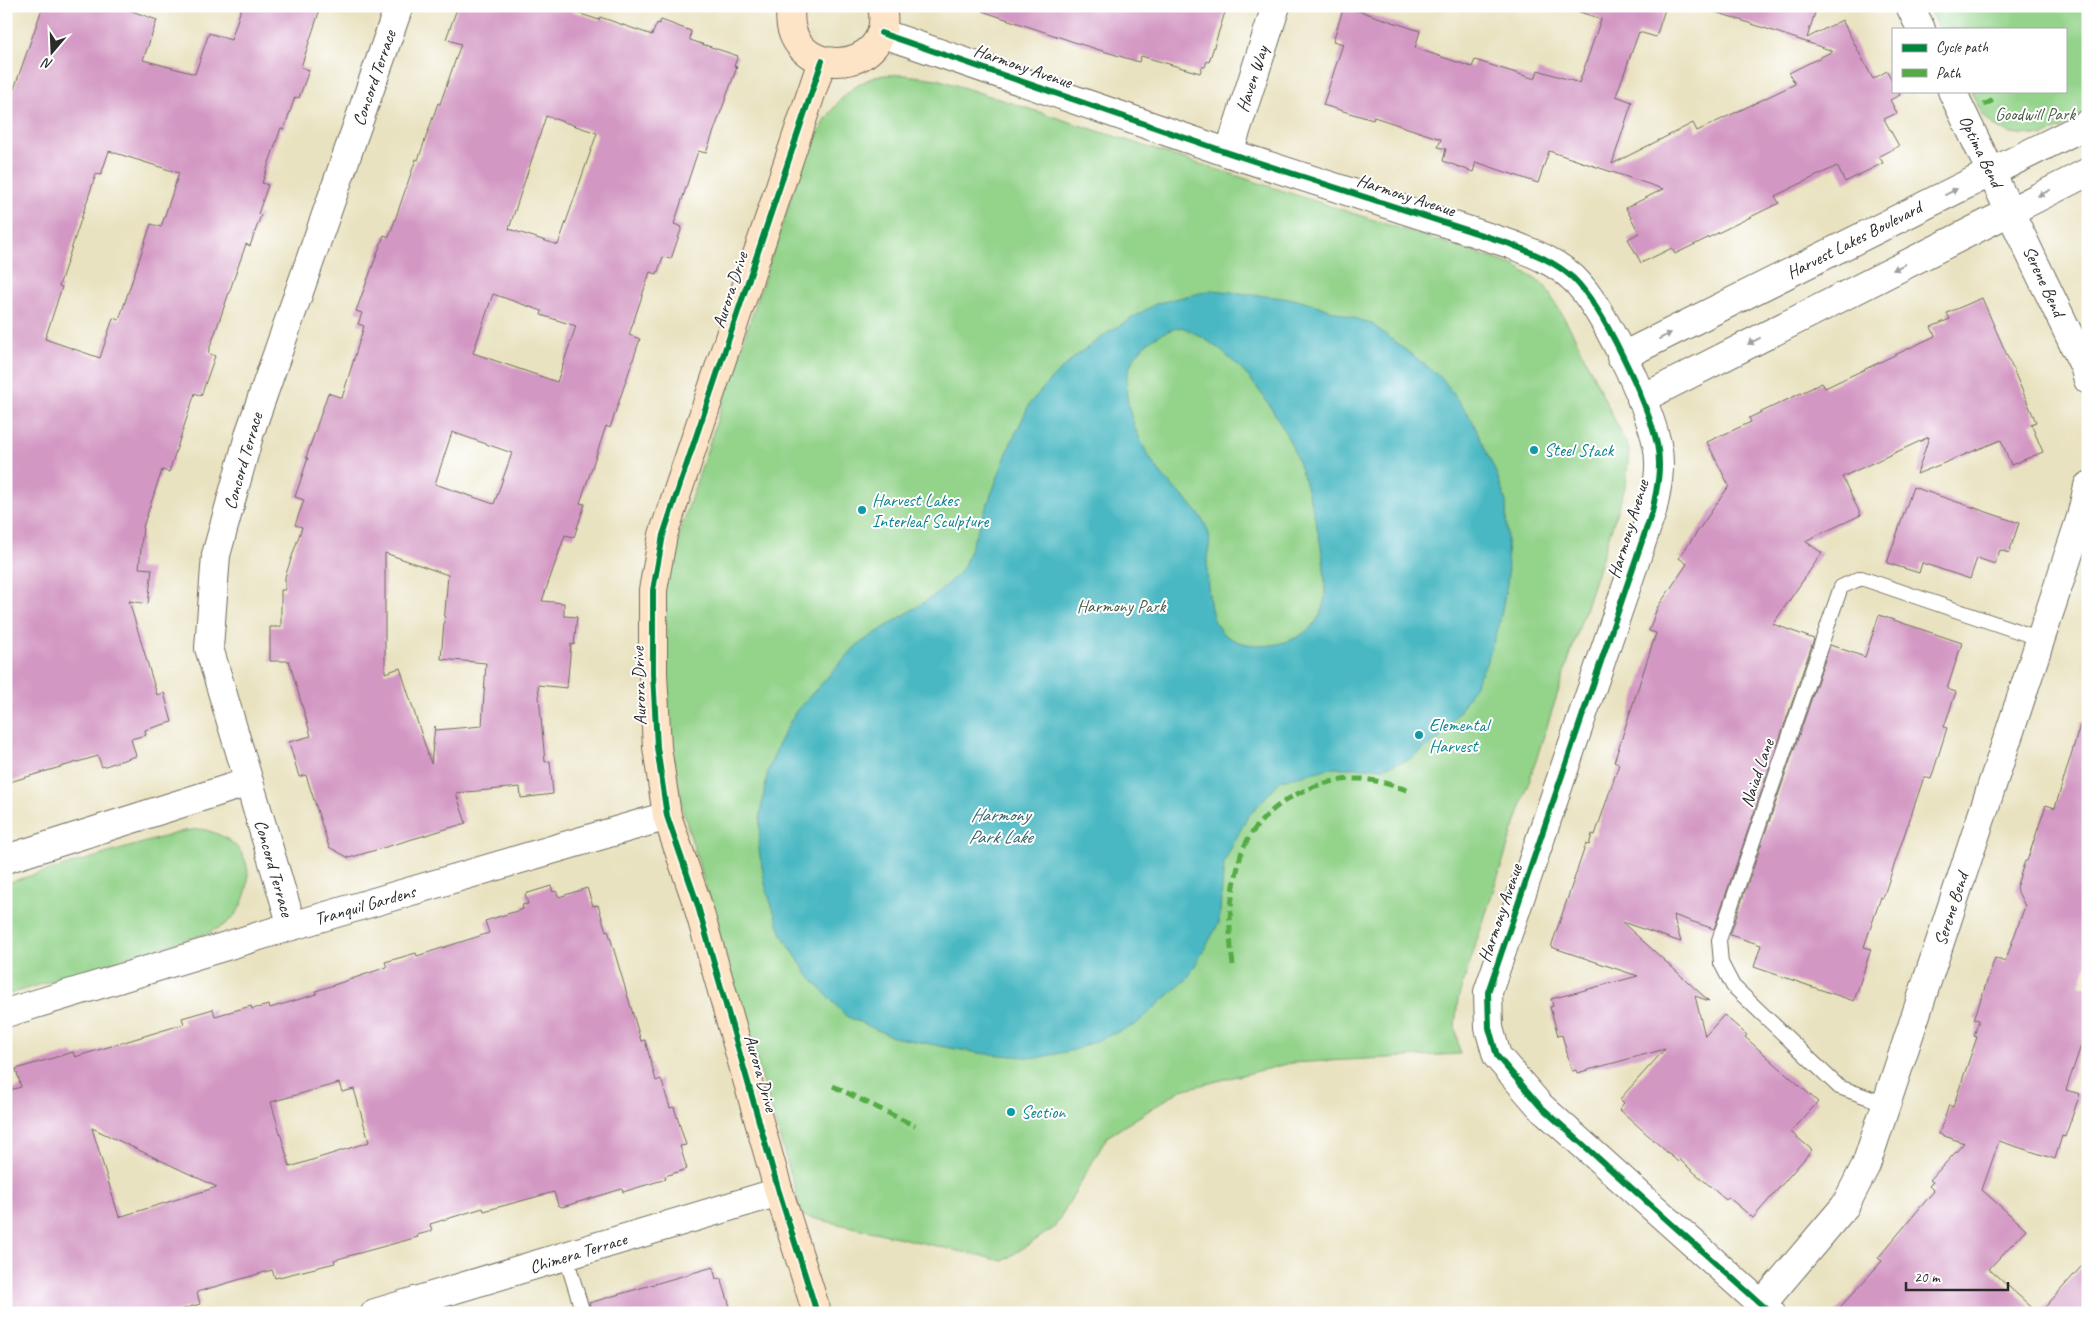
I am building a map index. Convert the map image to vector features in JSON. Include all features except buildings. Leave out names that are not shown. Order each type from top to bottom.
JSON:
[{"type":"street","name":"Concord Terrace","points":[[292,926],[209,648],[216,555],[250,432],[399,6]]},
{"type":"street","points":[[791,6],[789,18],[794,37],[806,52],[822,61],[840,64],[857,59],[871,48],[881,33],[884,15],[882,6]]},
{"type":"street","name":"Haven Way","points":[[1228,153],[1276,6]]},
{"type":"street","points":[[1910,6],[1921,28]]},
{"type":"street","name":"Harmony Avenue","points":[[881,33],[1228,153],[1510,244],[1548,259],[1573,278],[1590,300],[1607,327],[1641,399],[1657,444],[1660,479],[1652,512],[1488,992],[1489,1028],[1497,1056],[1540,1106],[1766,1309]]},
{"type":"street","name":"Aurora Drive","points":[[817,1313],[780,1192],[697,903],[667,816],[657,747],[653,664],[653,590],[663,535],[822,61]]},
{"type":"street","name":"Optima Bend","points":[[1952,92],[2010,210]]},
{"type":"street","name":"Harvest Lakes Boulevard","points":[[1622,358],[1991,171],[2088,124]]},
{"type":"street","points":[[1641,399],[2088,172]]},
{"type":"street","name":"Serene Bend","points":[[2010,210],[2084,366],[2088,380]]},
{"type":"street","name":"Serene Bend","points":[[1766,1309],[1845,1206],[1866,1165],[2081,517],[2088,486]]},
{"type":"street","points":[[6,859],[249,782]]},
{"type":"street","name":"Tranquil Gardens","points":[[6,1013],[292,926],[667,816]]},
{"type":"street","name":"Chimera Terrace","points":[[376,1313],[780,1192]]},
{"type":"lane","name":"Naiad Lane","points":[[1886,1104],[1839,1087],[1733,986],[1721,963],[1719,940],[1841,587],[1861,578],[2041,639]]},
{"type":"lane","points":[[566,1257],[583,1313]]},
{"type":"green space","name":"Goodwill Park","points":[[1927,6],[2088,6],[2088,115],[2044,136],[2009,133],[1995,127],[1982,114],[1971,92],[2066,92],[2066,28],[1938,28]]},
{"type":"green space","name":"Harmony Park","points":[[905,75],[937,79],[1516,266],[1545,286],[1574,335],[1629,450],[1626,484],[1458,999],[1455,1026],[1460,1054],[1291,1063],[1181,1090],[1107,1137],[1054,1228],[1003,1261],[803,1216],[682,807],[669,732],[665,577],[799,174],[828,117],[848,93],[860,84],[875,77]]},
{"type":"green space","points":[[201,829],[224,837],[240,852],[245,861],[248,871],[248,882],[245,895],[238,911],[229,921],[208,933],[6,995],[6,883],[184,831]]},
{"type":"water","name":"Harmony Park Lake","points":[[1213,290],[1301,300],[1372,324],[1442,378],[1472,420],[1497,475],[1506,502],[1508,578],[1499,626],[1486,664],[1463,706],[1441,737],[1408,760],[1381,768],[1332,768],[1281,780],[1246,819],[1224,862],[1219,923],[1188,978],[1135,1025],[1074,1050],[1037,1058],[977,1053],[893,1037],[846,1016],[808,975],[782,935],[766,889],[759,850],[760,815],[768,771],[780,740],[796,711],[857,645],[937,594],[963,568],[1010,445],[1030,403],[1052,378],[1077,355],[1109,332],[1157,303]],"holes":[[[1182,327],[1210,342],[1227,356],[1243,371],[1262,395],[1289,440],[1306,485],[1323,557],[1324,600],[1320,615],[1312,626],[1296,638],[1284,642],[1270,645],[1247,644],[1231,639],[1220,630],[1213,616],[1209,596],[1207,558],[1210,537],[1205,524],[1194,507],[1164,478],[1150,459],[1131,416],[1126,386],[1128,373],[1137,354],[1154,338],[1167,331]]]},
{"type":"marked path","points":[[1984,105],[1997,98]]},
{"type":"marked path","points":[[1233,965],[1230,918],[1234,884],[1243,849],[1263,819],[1292,797],[1326,783],[1362,779],[1410,791]]},
{"type":"marked path","points":[[833,1086],[915,1126]]},
{"type":"cycle path","points":[[881,33],[1229,153],[1510,244],[1551,262],[1573,278],[1585,292],[1623,356],[1652,426],[1659,461],[1656,495],[1652,512],[1488,992],[1489,1028],[1497,1056],[1540,1106],[1771,1313]]},
{"type":"cycle path","points":[[817,1313],[779,1192],[697,903],[667,816],[657,747],[653,674],[653,590],[663,535],[822,61]]},
{"type":"place","name":"Steel Stack","points":[[1534,450]]},
{"type":"place","name":"Harvest Lakes Interleaf Sculpture","points":[[862,510]]},
{"type":"place","name":"Elemental Harvest","points":[[1419,735]]},
{"type":"place","name":"Section","points":[[1011,1112]]}]
